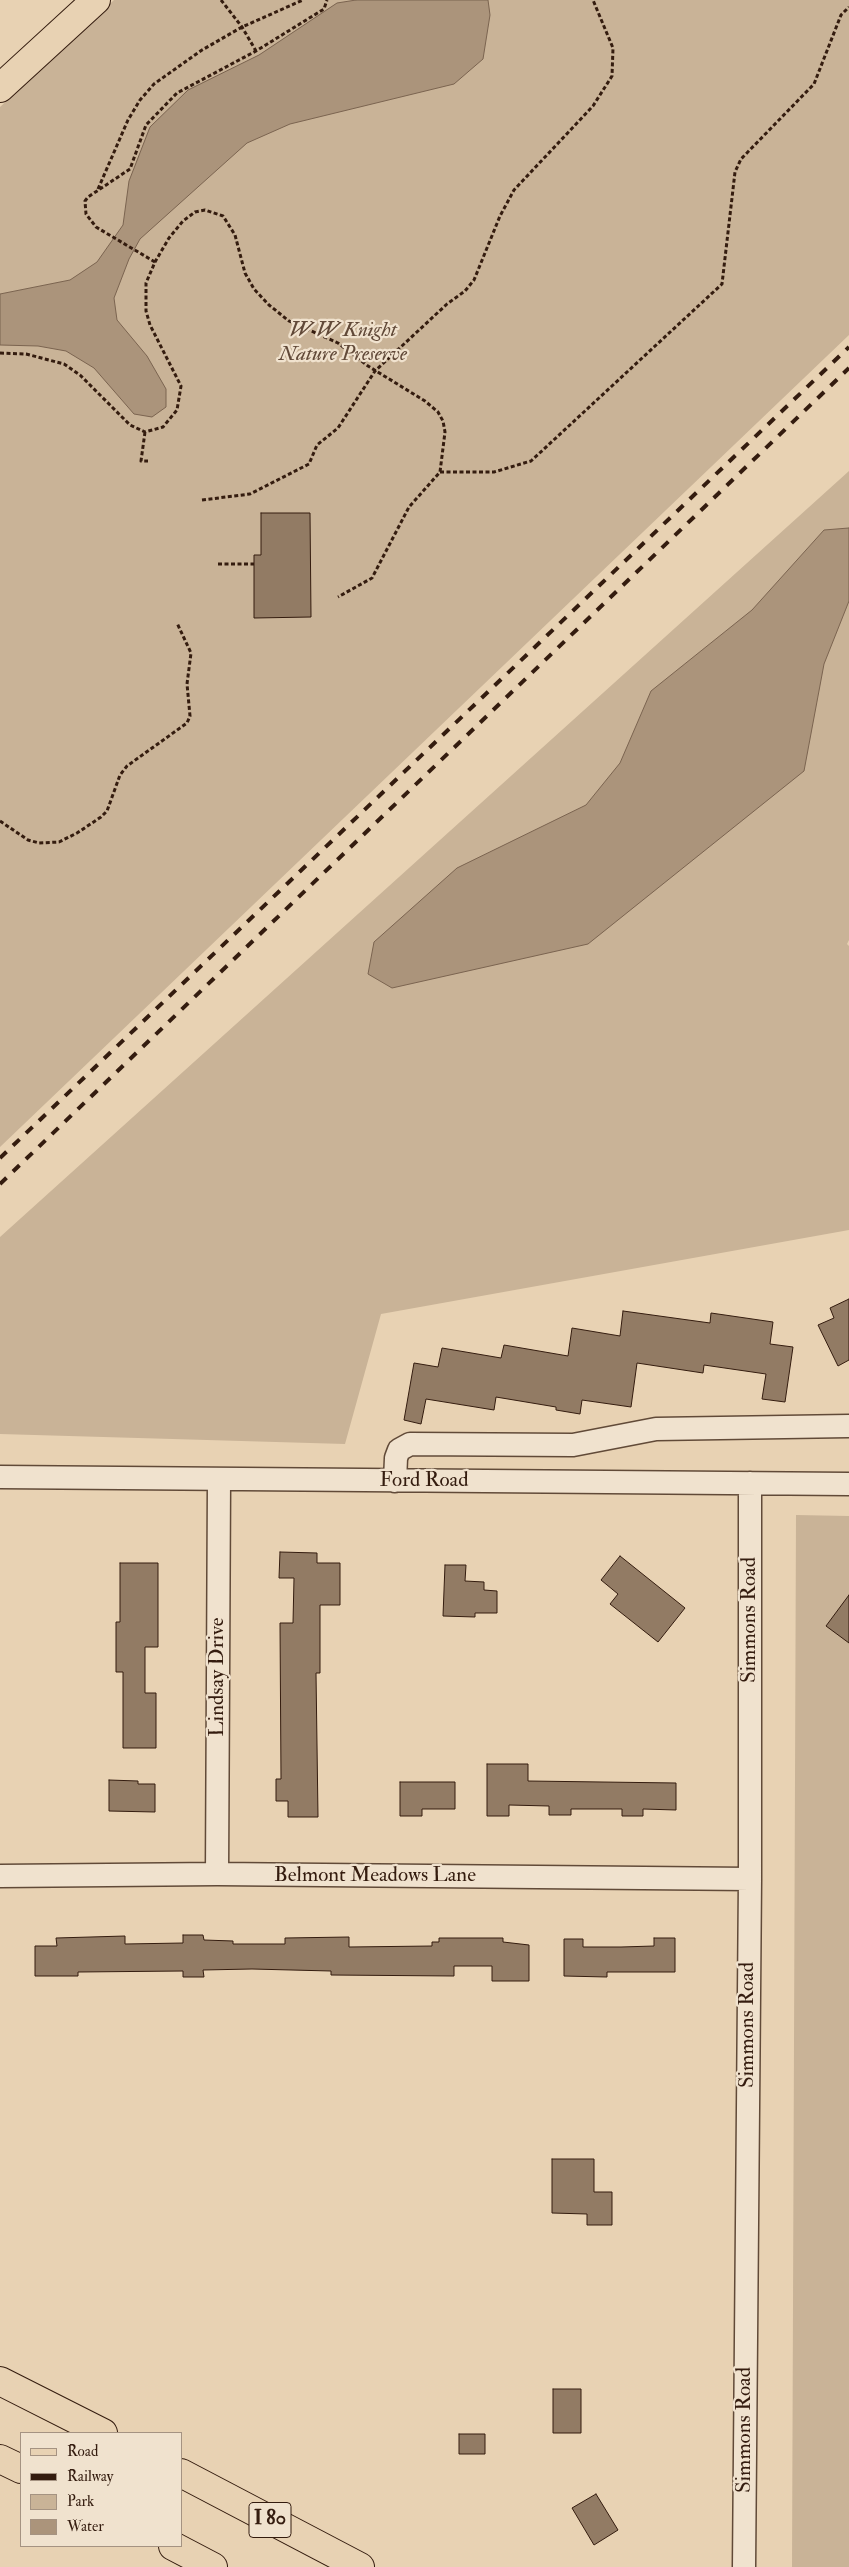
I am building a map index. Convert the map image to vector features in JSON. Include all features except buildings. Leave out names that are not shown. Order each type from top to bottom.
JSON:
[{"type":"main road","points":[[0,88],[96,0]]},
{"type":"main road","points":[[0,2381],[101,2432]]},
{"type":"main road","points":[[0,2459],[20,2469]]},
{"type":"main road","name":"I 80","points":[[182,2474],[360,2567]]},
{"type":"main road","points":[[175,2547],[213,2567]]},
{"type":"street","points":[[814,1426],[849,1408]]},
{"type":"street","points":[[396,1481],[396,1458],[399,1450],[410,1444],[573,1445],[656,1429],[849,1426]]},
{"type":"street","name":"Ford Road","points":[[0,1477],[849,1484]]},
{"type":"street","name":"Lindsay Drive","points":[[217,1874],[219,1480]]},
{"type":"street","name":"Simmons Road","points":[[744,2567],[750,1879],[750,1483]]},
{"type":"street","name":"Belmont Meadows Lane","points":[[0,1876],[217,1874],[750,1879]]},
{"type":"path","points":[[221,0],[242,27],[256,51]]},
{"type":"path","points":[[97,190],[128,120],[140,100],[154,84],[175,68],[242,27],[303,0]]},
{"type":"path","points":[[155,262],[96,226],[86,214],[85,201],[97,190],[130,169],[146,125],[177,93],[256,51],[324,9],[327,0]]},
{"type":"path","points":[[202,500],[250,494],[309,464],[317,445],[332,435],[338,428],[375,371],[474,280],[481,268],[500,216],[514,190],[593,106],[612,76],[613,48],[593,0]]},
{"type":"path","points":[[440,472],[494,472],[531,460],[722,284],[735,172],[741,158],[814,84],[841,16],[849,7]]},
{"type":"path","points":[[0,353],[26,354],[64,364],[80,375],[130,425],[145,432],[163,427],[177,410],[182,394],[178,379],[150,325],[146,311],[146,282],[169,238],[182,222],[195,212],[205,210],[214,211],[223,216],[230,225],[245,273],[254,289],[269,305],[303,329],[338,343],[375,371],[425,401],[438,412],[444,422],[445,432],[440,472],[409,507],[372,578],[338,597]]},
{"type":"path","points":[[145,432],[142,460],[148,461]]},
{"type":"path","points":[[218,564],[254,564]]},
{"type":"path","points":[[0,821],[28,840],[39,843],[59,842],[77,833],[107,811],[120,775],[127,766],[187,722],[190,716],[187,684],[191,653],[177,623]]},
{"type":"green space","name":"W W Knight Nature Preserve","points":[[114,0],[849,0],[849,335],[0,1147],[0,107]]},
{"type":"green space","points":[[849,471],[849,940],[847,944],[849,946],[849,1230],[381,1314],[345,1444],[0,1434],[0,1237]]},
{"type":"green space","points":[[796,1515],[849,1516],[849,2567],[792,2567]]},
{"type":"water","points":[[356,0],[488,0],[490,15],[483,59],[454,84],[290,124],[247,143],[140,239],[129,259],[114,298],[117,320],[147,356],[166,389],[166,407],[152,417],[134,414],[94,368],[66,351],[38,346],[0,345],[0,294],[70,280],[97,262],[123,225],[129,181],[150,127],[188,90],[259,55],[337,3]]},
{"type":"water","points":[[849,528],[849,601],[824,664],[804,771],[588,944],[392,988],[368,974],[374,942],[457,868],[586,805],[620,763],[651,691],[752,610],[824,530]]},
{"type":"railway","points":[[0,1158],[849,347]]},
{"type":"railway","points":[[0,1184],[849,368]]}]
